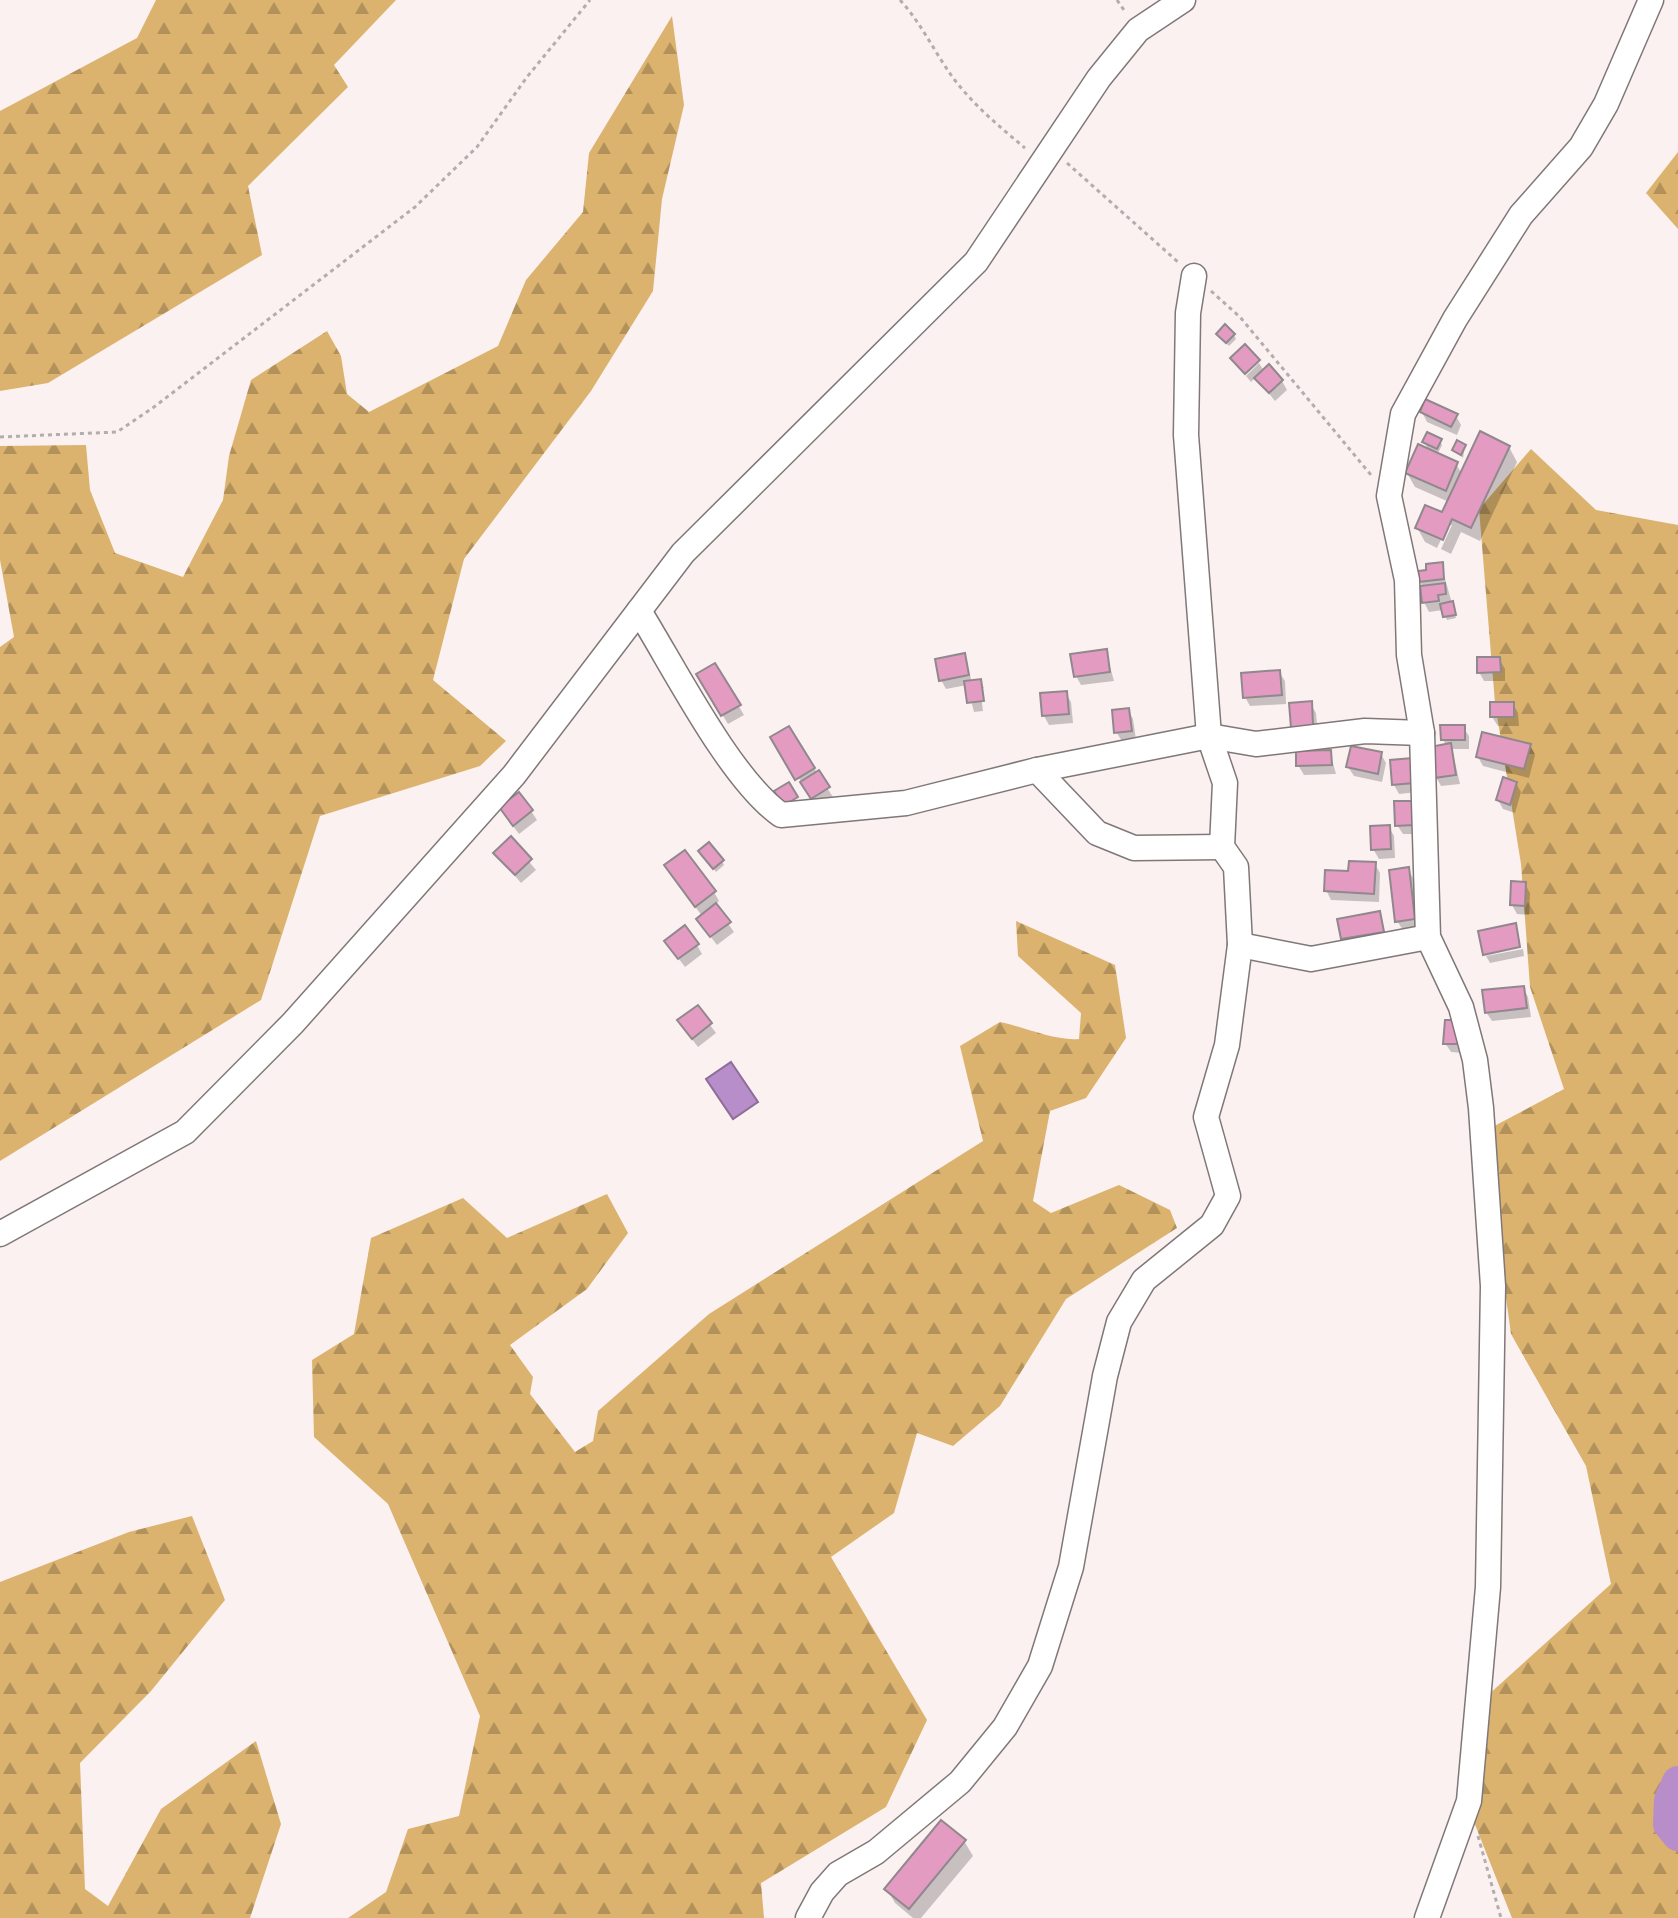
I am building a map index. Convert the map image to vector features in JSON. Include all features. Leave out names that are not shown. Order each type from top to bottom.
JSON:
[{"type":"street","points":[[0,1234],[185,1132],[293,1023],[514,775],[683,553],[976,262],[1099,78],[1138,30],[1183,0]]},
{"type":"street","points":[[1427,1918],[1469,1801],[1488,1587],[1493,1286],[1475,1060],[1461,1007],[1428,937],[1422,733],[1409,655],[1407,580],[1389,496],[1403,414],[1455,319],[1521,215],[1581,147],[1606,104],[1651,0]]},
{"type":"street","points":[[808,1918],[822,1892],[838,1874],[876,1852],[960,1782],[1005,1727],[1040,1666],[1071,1567],[1105,1376],[1119,1322],[1144,1280],[1212,1225],[1228,1196],[1206,1117],[1227,1045],[1240,945],[1236,867],[1222,847],[1225,783],[1209,736],[1186,435],[1188,313],[1194,276]]},
{"type":"street","points":[[639,611],[731,758],[765,803],[781,815],[906,803],[1037,770],[1209,736],[1256,744],[1365,731],[1422,733]]},
{"type":"street","points":[[1037,770],[1097,833],[1134,848],[1222,847]]},
{"type":"street","points":[[1240,945],[1311,959],[1428,937]]},
{"type":"path","points":[[0,437],[117,432],[154,407],[415,207],[477,147],[527,77],[590,0]]},
{"type":"path","points":[[900,0],[957,82],[987,116],[1097,191],[1240,317],[1389,496]]},
{"type":"path","points":[[1478,1835],[1501,1918]]},
{"type":"green space","points":[[156,0],[396,0],[334,65],[348,87],[248,186],[262,255],[48,383],[0,391],[0,111],[137,38]]},
{"type":"green space","points":[[672,16],[684,105],[662,199],[653,291],[591,391],[464,559],[433,680],[506,741],[480,766],[320,816],[261,1000],[0,1161],[0,647],[14,637],[0,560],[0,446],[86,445],[90,490],[115,553],[183,577],[223,500],[229,456],[251,380],[327,331],[341,356],[347,394],[369,412],[498,346],[526,280],[583,212],[589,153]]},
{"type":"green space","points":[[1678,152],[1678,229],[1646,193]]},
{"type":"green space","points":[[1531,449],[1596,510],[1678,525],[1678,1918],[1512,1918],[1474,1822],[1477,1705],[1611,1584],[1586,1466],[1511,1334],[1483,1132],[1564,1089],[1530,987],[1521,864],[1495,703],[1479,509]]},
{"type":"green space","points":[[1016,921],[1115,965],[1126,1038],[1086,1098],[1050,1111],[1033,1201],[1051,1213],[1119,1185],[1170,1210],[1177,1228],[1066,1299],[1000,1406],[953,1446],[917,1433],[894,1513],[831,1557],[927,1720],[886,1807],[761,1883],[764,1918],[348,1918],[386,1892],[408,1829],[459,1816],[480,1716],[388,1504],[314,1437],[312,1360],[354,1334],[371,1238],[463,1198],[507,1238],[607,1194],[628,1233],[587,1289],[510,1345],[533,1377],[530,1394],[575,1452],[593,1441],[598,1411],[709,1314],[983,1141],[960,1046],[1000,1022],[1050,1036],[1079,1039],[1081,1013],[1018,956]]},
{"type":"green space","points":[[192,1516],[225,1600],[151,1691],[80,1763],[85,1889],[108,1906],[161,1809],[256,1741],[281,1824],[250,1918],[0,1918],[0,1582],[129,1532]]},
{"type":"shaded area","points":[[731,1062],[758,1102],[733,1119],[706,1079]]},
{"type":"building","points":[[1225,324],[1235,334],[1226,343],[1216,334]]},
{"type":"building","points":[[1245,344],[1260,360],[1245,374],[1230,358]]},
{"type":"building","points":[[1269,364],[1283,380],[1269,393],[1254,378]]},
{"type":"building","points":[[1425,399],[1458,414],[1451,427],[1420,412]]},
{"type":"building","points":[[1480,431],[1510,446],[1471,528],[1452,519],[1443,540],[1415,528],[1425,505],[1442,512]]},
{"type":"building","points":[[1427,432],[1442,439],[1437,449],[1422,442]]},
{"type":"building","points":[[1457,440],[1466,445],[1461,455],[1452,450]]},
{"type":"building","points":[[1418,444],[1458,462],[1446,491],[1405,473]]},
{"type":"building","points":[[1443,562],[1444,579],[1419,582],[1418,571],[1426,570],[1426,564]]},
{"type":"building","points":[[1445,583],[1446,594],[1438,595],[1439,601],[1422,603],[1420,586]]},
{"type":"building","points":[[1453,601],[1456,615],[1443,617],[1440,604]]},
{"type":"building","points":[[1107,649],[1110,672],[1074,677],[1070,654]]},
{"type":"building","points":[[965,653],[969,675],[939,681],[935,659]]},
{"type":"building","points":[[1477,657],[1500,657],[1501,672],[1477,673]]},
{"type":"building","points":[[715,663],[741,705],[721,716],[696,674]]},
{"type":"building","points":[[1280,670],[1282,695],[1243,698],[1241,673]]},
{"type":"building","points":[[981,679],[984,701],[967,703],[964,681]]},
{"type":"building","points":[[1067,691],[1069,714],[1042,716],[1040,693]]},
{"type":"building","points":[[1312,701],[1313,726],[1291,728],[1289,703]]},
{"type":"building","points":[[1490,702],[1514,702],[1514,717],[1490,717]]},
{"type":"building","points":[[1129,708],[1132,731],[1114,733],[1112,710]]},
{"type":"building","points":[[1440,725],[1465,725],[1465,740],[1441,740]]},
{"type":"building","points":[[789,726],[815,768],[795,780],[770,737]]},
{"type":"building","points":[[1482,732],[1531,744],[1524,769],[1476,757]]},
{"type":"building","points":[[1451,743],[1456,775],[1434,778],[1430,747]]},
{"type":"building","points":[[1351,746],[1382,752],[1378,774],[1346,767]]},
{"type":"building","points":[[1331,750],[1332,765],[1296,766],[1296,751]]},
{"type":"building","points":[[1412,758],[1414,783],[1392,785],[1390,760]]},
{"type":"building","points":[[819,770],[830,787],[811,799],[800,782]]},
{"type":"building","points":[[1503,777],[1517,782],[1510,805],[1496,800]]},
{"type":"building","points":[[789,782],[798,797],[783,806],[774,791]]},
{"type":"building","points":[[519,792],[533,810],[513,826],[499,807]]},
{"type":"building","points":[[1394,801],[1414,801],[1415,825],[1395,826]]},
{"type":"building","points":[[1390,825],[1391,849],[1371,850],[1370,826]]},
{"type":"building","points":[[511,836],[532,859],[515,875],[493,853]]},
{"type":"building","points":[[709,842],[724,860],[713,869],[698,851]]},
{"type":"building","points":[[685,850],[716,891],[695,907],[664,865]]},
{"type":"building","points":[[1349,861],[1376,862],[1374,894],[1324,891],[1325,870],[1348,871]]},
{"type":"building","points":[[1409,867],[1415,919],[1395,922],[1389,870]]},
{"type":"building","points":[[1511,881],[1526,882],[1525,906],[1510,905]]},
{"type":"building","points":[[716,903],[731,922],[710,937],[696,919]]},
{"type":"building","points":[[1380,911],[1384,932],[1341,939],[1337,919]]},
{"type":"building","points":[[1516,923],[1520,947],[1483,955],[1478,931]]},
{"type":"building","points":[[685,925],[699,944],[678,959],[664,941]]},
{"type":"building","points":[[1524,986],[1527,1008],[1485,1013],[1482,990]]},
{"type":"building","points":[[698,1005],[712,1023],[692,1039],[677,1020]]},
{"type":"building","points":[[1445,1020],[1460,1020],[1458,1044],[1443,1044]]},
{"type":"building","points":[[941,1820],[966,1840],[909,1909],[884,1889]]},
{"type":"waterway","points":[[1678,1782],[1670,1800],[1669,1824],[1678,1835]]}]
